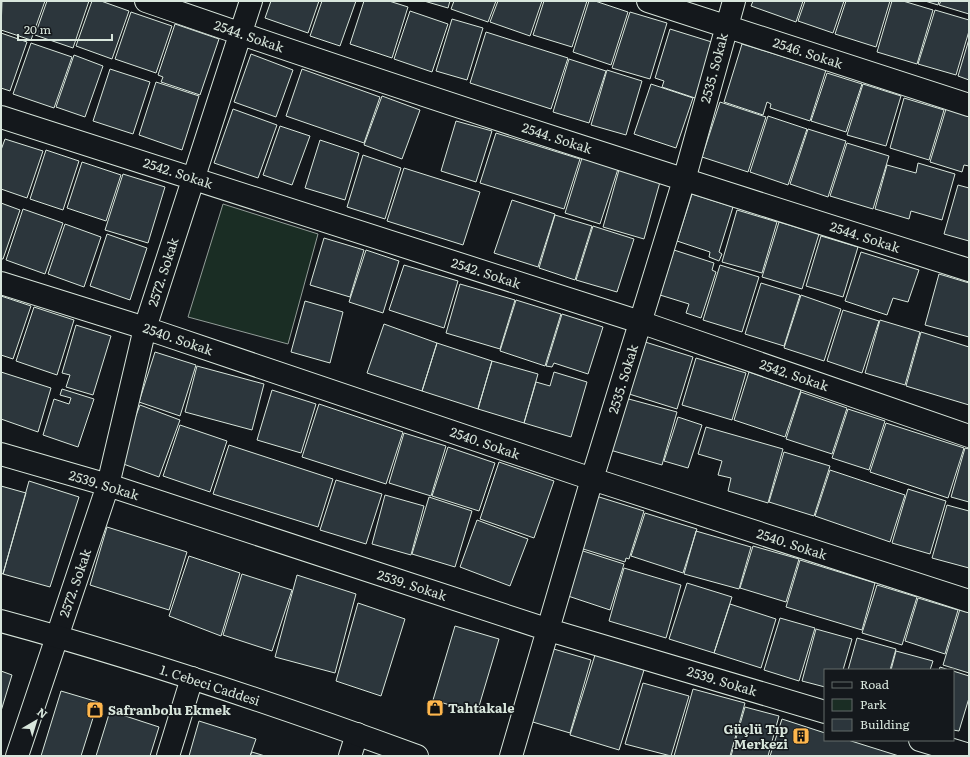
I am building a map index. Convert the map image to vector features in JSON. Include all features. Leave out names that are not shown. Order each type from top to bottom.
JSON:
[{"type":"street","name":"2544. Sokak","points":[[146,1],[240,34],[684,180],[969,270]]},
{"type":"street","name":"2572. Sokak","points":[[17,756],[108,486],[145,328],[251,1]]},
{"type":"street","name":"2546. Sokak","points":[[648,1],[969,105]]},
{"type":"street","name":"2535. Sokak","points":[[511,756],[592,479],[684,180],[725,27],[734,1]]},
{"type":"street","name":"2542. Sokak","points":[[1,117],[640,322],[969,436]]},
{"type":"street","name":"2540. Sokak","points":[[1,283],[145,328],[592,479],[969,601]]},
{"type":"street","name":"2539. Sokak","points":[[1,454],[108,486],[549,630],[824,712]]},
{"type":"street","name":"1. Cebeci Caddesi","points":[[1,621],[57,636],[192,678],[418,756]]},
{"type":"street","points":[[168,756],[192,678]]},
{"type":"street","points":[[350,756],[357,734]]},
{"type":"street","points":[[923,741],[969,755]]},
{"type":"green space","points":[[223,204],[318,234],[288,344],[188,317]]},
{"type":"building","points":[[2,1],[45,1],[31,40],[1,30]]},
{"type":"building","points":[[47,1],[89,1],[73,48],[35,35]]},
{"type":"building","points":[[92,1],[101,1],[129,11],[112,59],[76,46]]},
{"type":"building","points":[[271,1],[319,1],[308,33],[265,18]]},
{"type":"building","points":[[322,1],[356,1],[340,46],[310,36]]},
{"type":"building","points":[[364,1],[389,1],[408,7],[392,58],[350,44]]},
{"type":"building","points":[[424,1],[450,1],[448,8]]},
{"type":"building","points":[[454,1],[496,1],[488,22],[451,9]]},
{"type":"building","points":[[498,1],[542,1],[530,36],[490,22]]},
{"type":"building","points":[[544,1],[587,1],[572,47],[533,35]]},
{"type":"building","points":[[589,1],[595,1],[628,12],[611,65],[573,52]]},
{"type":"building","points":[[753,1],[803,1],[796,22],[751,6]]},
{"type":"building","points":[[805,1],[844,1],[833,33],[798,21]]},
{"type":"building","points":[[846,1],[890,1],[876,47],[835,34]]},
{"type":"building","points":[[892,1],[903,1],[933,10],[917,64],[877,52]]},
{"type":"building","points":[[925,1],[939,1],[938,5]]},
{"type":"building","points":[[941,1],[969,1],[969,14],[939,5]]},
{"type":"building","points":[[935,10],[969,20],[969,31],[956,75],[918,64]]},
{"type":"building","points":[[410,11],[448,24],[432,72],[394,59]]},
{"type":"building","points":[[131,12],[172,26],[156,73],[115,59]]},
{"type":"building","points":[[630,12],[667,23],[650,79],[612,68]]},
{"type":"building","points":[[452,19],[483,28],[467,80],[436,71]]},
{"type":"building","points":[[175,24],[219,39],[200,95],[161,82],[163,77],[158,75]]},
{"type":"building","points":[[670,29],[715,43],[698,99],[662,87],[664,81],[655,78]]},
{"type":"building","points":[[486,32],[568,58],[551,109],[470,83]]},
{"type":"building","points":[[1,33],[27,42],[10,91],[1,88]]},
{"type":"building","points":[[969,39],[969,80],[958,76]]},
{"type":"building","points":[[31,43],[72,57],[54,108],[13,94]]},
{"type":"building","points":[[742,44],[826,70],[810,121],[770,108],[771,104],[767,102],[763,115],[724,102]]},
{"type":"building","points":[[251,54],[293,70],[276,117],[234,102]]},
{"type":"building","points":[[74,55],[103,66],[85,117],[56,107]]},
{"type":"building","points":[[569,59],[606,71],[589,123],[553,112]]},
{"type":"building","points":[[110,69],[150,82],[133,134],[93,121]]},
{"type":"building","points":[[302,69],[380,97],[364,143],[286,116]]},
{"type":"building","points":[[607,70],[642,81],[626,135],[591,125]]},
{"type":"building","points":[[827,73],[862,84],[846,132],[811,121]]},
{"type":"building","points":[[156,82],[199,96],[182,150],[139,135]]},
{"type":"building","points":[[651,84],[693,98],[676,148],[634,134]]},
{"type":"building","points":[[863,84],[901,96],[886,146],[847,135]]},
{"type":"building","points":[[382,96],[420,110],[402,159],[364,145]]},
{"type":"building","points":[[904,98],[944,110],[929,160],[890,148]]},
{"type":"building","points":[[720,102],[766,117],[748,172],[702,157]]},
{"type":"building","points":[[233,109],[277,125],[258,178],[214,163]]},
{"type":"building","points":[[946,109],[969,115],[969,166],[964,165],[962,172],[930,162]]},
{"type":"building","points":[[768,116],[807,129],[788,185],[750,172]]},
{"type":"building","points":[[456,121],[492,131],[476,182],[441,171]]},
{"type":"building","points":[[280,126],[310,136],[292,185],[263,175]]},
{"type":"building","points":[[808,129],[846,141],[828,197],[790,184]]},
{"type":"building","points":[[496,133],[580,159],[564,209],[480,183]]},
{"type":"building","points":[[5,139],[43,151],[27,198],[1,189],[1,150]]},
{"type":"building","points":[[320,140],[359,153],[345,200],[305,188]]},
{"type":"building","points":[[847,143],[889,156],[873,209],[830,196]]},
{"type":"building","points":[[46,150],[79,161],[63,210],[30,199]]},
{"type":"building","points":[[363,155],[401,168],[385,219],[347,207]]},
{"type":"building","points":[[582,158],[618,169],[600,224],[565,213]]},
{"type":"building","points":[[82,162],[121,175],[106,221],[67,208]]},
{"type":"building","points":[[918,163],[955,174],[942,220],[911,211],[909,219],[875,209],[887,165],[916,173]]},
{"type":"building","points":[[404,168],[480,192],[463,245],[387,221]]},
{"type":"building","points":[[619,170],[660,182],[644,239],[603,227]]},
{"type":"building","points":[[123,174],[165,187],[148,243],[105,230]]},
{"type":"building","points":[[958,185],[969,188],[969,241],[944,234]]},
{"type":"building","points":[[692,194],[733,207],[719,252],[722,254],[719,261],[709,257],[710,252],[677,241]]},
{"type":"building","points":[[512,200],[555,214],[538,267],[494,253]]},
{"type":"building","points":[[1,203],[20,210],[3,259],[1,259]]},
{"type":"building","points":[[23,209],[63,223],[45,274],[6,260]]},
{"type":"building","points":[[737,210],[777,222],[762,273],[722,262]]},
{"type":"building","points":[[555,215],[592,226],[575,280],[539,268]]},
{"type":"building","points":[[779,222],[819,234],[802,289],[762,277]]},
{"type":"building","points":[[65,224],[101,237],[84,287],[48,274]]},
{"type":"building","points":[[593,226],[634,239],[617,292],[576,280]]},
{"type":"building","points":[[107,234],[147,248],[130,300],[90,286]]},
{"type":"building","points":[[821,236],[858,247],[843,297],[806,286]]},
{"type":"building","points":[[324,238],[364,250],[350,297],[310,285]]},
{"type":"building","points":[[366,250],[399,261],[383,313],[349,302]]},
{"type":"building","points":[[674,250],[714,263],[712,270],[716,272],[701,318],[686,313],[689,304],[660,295]]},
{"type":"building","points":[[861,252],[919,270],[908,302],[893,298],[887,315],[845,301]]},
{"type":"building","points":[[404,265],[458,281],[444,328],[389,310]]},
{"type":"building","points":[[720,265],[759,277],[742,332],[703,320]]},
{"type":"building","points":[[939,274],[969,283],[969,337],[925,325]]},
{"type":"building","points":[[761,283],[800,295],[784,346],[745,334]]},
{"type":"building","points":[[460,284],[515,300],[500,349],[446,333]]},
{"type":"building","points":[[801,295],[841,309],[824,361],[784,348]]},
{"type":"building","points":[[1,296],[31,306],[13,359],[1,355]]},
{"type":"building","points":[[516,300],[561,314],[545,366],[500,351]]},
{"type":"building","points":[[305,301],[343,312],[330,363],[291,352]]},
{"type":"building","points":[[34,307],[74,320],[57,375],[16,361]]},
{"type":"building","points":[[843,310],[879,321],[862,373],[827,361]]},
{"type":"building","points":[[562,314],[603,327],[588,374],[554,363],[552,367],[546,366]]},
{"type":"building","points":[[880,320],[920,332],[905,385],[865,373]]},
{"type":"building","points":[[384,324],[437,343],[422,391],[367,373]]},
{"type":"building","points":[[76,325],[111,336],[93,395],[66,387],[70,375],[62,373]]},
{"type":"building","points":[[921,332],[969,347],[969,405],[906,386]]},
{"type":"building","points":[[642,341],[693,357],[677,409],[626,393]]},
{"type":"building","points":[[437,343],[492,361],[478,409],[422,391]]},
{"type":"building","points":[[155,352],[196,365],[180,416],[139,402]]},
{"type":"building","points":[[696,358],[746,373],[732,420],[682,405]]},
{"type":"building","points":[[492,361],[538,374],[524,423],[478,409]]},
{"type":"building","points":[[197,366],[264,384],[252,430],[185,412]]},
{"type":"building","points":[[1,372],[51,388],[38,432],[1,419]]},
{"type":"building","points":[[554,372],[587,382],[571,437],[524,423],[536,382],[550,386]]},
{"type":"building","points":[[749,372],[801,390],[785,437],[734,420]]},
{"type":"building","points":[[62,389],[94,399],[78,447],[43,435],[54,399],[69,404],[71,398],[60,395]]},
{"type":"building","points":[[272,390],[316,404],[301,453],[257,440]]},
{"type":"building","points":[[801,392],[847,408],[832,454],[786,439]]},
{"type":"building","points":[[625,398],[677,412],[662,465],[610,450]]},
{"type":"building","points":[[319,404],[403,432],[386,484],[302,457]]},
{"type":"building","points":[[140,405],[180,420],[159,477],[118,462]]},
{"type":"building","points":[[848,409],[885,421],[869,470],[832,458]]},
{"type":"building","points":[[678,417],[702,425],[688,468],[664,461]]},
{"type":"building","points":[[886,423],[964,448],[948,498],[870,472]]},
{"type":"building","points":[[180,425],[227,441],[210,492],[163,476]]},
{"type":"building","points":[[706,427],[783,449],[768,503],[728,491],[731,478],[718,475],[722,461],[698,454]]},
{"type":"building","points":[[404,433],[446,446],[431,496],[389,483]]},
{"type":"building","points":[[229,445],[333,479],[318,527],[213,494]]},
{"type":"building","points":[[448,447],[495,463],[479,511],[432,496]]},
{"type":"building","points":[[965,448],[969,449],[969,502],[951,497]]},
{"type":"building","points":[[784,452],[830,466],[814,516],[769,502]]},
{"type":"building","points":[[499,462],[554,481],[534,538],[480,519]]},
{"type":"building","points":[[830,470],[905,495],[890,542],[815,516]]},
{"type":"building","points":[[336,480],[382,494],[366,544],[320,530]]},
{"type":"building","points":[[29,481],[79,497],[50,587],[3,574]]},
{"type":"building","points":[[1,486],[26,493],[3,574],[1,573]]},
{"type":"building","points":[[908,489],[946,501],[930,554],[892,543]]},
{"type":"building","points":[[385,495],[424,506],[411,555],[372,544]]},
{"type":"building","points":[[596,496],[644,511],[629,559],[626,558],[625,562],[580,548]]},
{"type":"building","points":[[429,497],[472,511],[455,567],[412,554]]},
{"type":"building","points":[[947,505],[969,511],[969,568],[932,558]]},
{"type":"building","points":[[645,513],[697,529],[683,573],[631,556]]},
{"type":"building","points":[[477,520],[528,539],[510,586],[460,567]]},
{"type":"building","points":[[107,527],[187,552],[169,610],[90,585]]},
{"type":"building","points":[[696,531],[751,547],[739,589],[684,574]]},
{"type":"building","points":[[753,546],[799,559],[786,602],[740,588]]},
{"type":"building","points":[[580,550],[624,564],[610,610],[565,595]]},
{"type":"building","points":[[189,556],[240,573],[221,636],[169,616]]},
{"type":"building","points":[[800,560],[875,583],[862,630],[786,607]]},
{"type":"building","points":[[624,568],[681,585],[666,638],[609,621]]},
{"type":"building","points":[[242,574],[292,590],[272,651],[223,635]]},
{"type":"building","points":[[297,575],[356,594],[335,673],[275,657]]},
{"type":"building","points":[[687,583],[732,597],[714,653],[669,639]]},
{"type":"building","points":[[877,585],[917,597],[902,645],[862,633]]},
{"type":"building","points":[[918,598],[958,610],[945,654],[905,641]]},
{"type":"building","points":[[358,603],[405,619],[381,696],[336,681]]},
{"type":"building","points":[[730,604],[776,619],[761,668],[714,653]]},
{"type":"building","points":[[960,609],[969,612],[969,673],[943,665]]},
{"type":"building","points":[[780,618],[815,628],[799,681],[764,670]]},
{"type":"building","points":[[455,626],[499,639],[477,713],[433,700]]},
{"type":"building","points":[[816,629],[852,639],[843,669],[824,669],[824,687],[802,681]]},
{"type":"building","points":[[857,638],[896,649],[890,669],[848,669]]},
{"type":"building","points":[[547,647],[591,660],[570,733],[526,720]]},
{"type":"building","points":[[896,651],[933,661],[930,669],[891,669]]},
{"type":"building","points":[[595,655],[644,670],[619,750],[570,735]]},
{"type":"building","points":[[1,671],[12,675],[1,711]]},
{"type":"building","points":[[954,671],[969,676],[969,698],[959,731],[954,730]]},
{"type":"building","points":[[643,683],[689,696],[671,756],[625,744]]},
{"type":"building","points":[[693,689],[745,703],[730,756],[674,756]]},
{"type":"building","points":[[61,691],[98,702],[81,756],[41,756]]},
{"type":"building","points":[[745,707],[779,716],[768,756],[731,756]]},
{"type":"building","points":[[110,711],[159,727],[150,756],[96,756]]},
{"type":"building","name":"Güçlü Tıp Merkezi","points":[[782,719],[824,733],[824,741],[851,741],[899,756],[770,756]]},
{"type":"building","points":[[199,721],[256,739],[250,756],[189,756]]},
{"type":"building","points":[[252,752],[265,756],[250,756]]},
{"type":"place","name":"Tahtakale","points":[[435,708]]},
{"type":"place","name":"Safranbolu Ekmek","points":[[95,710]]},
{"type":"place","name":"Güçlü Tıp Merkezi","points":[[801,736]]}]
